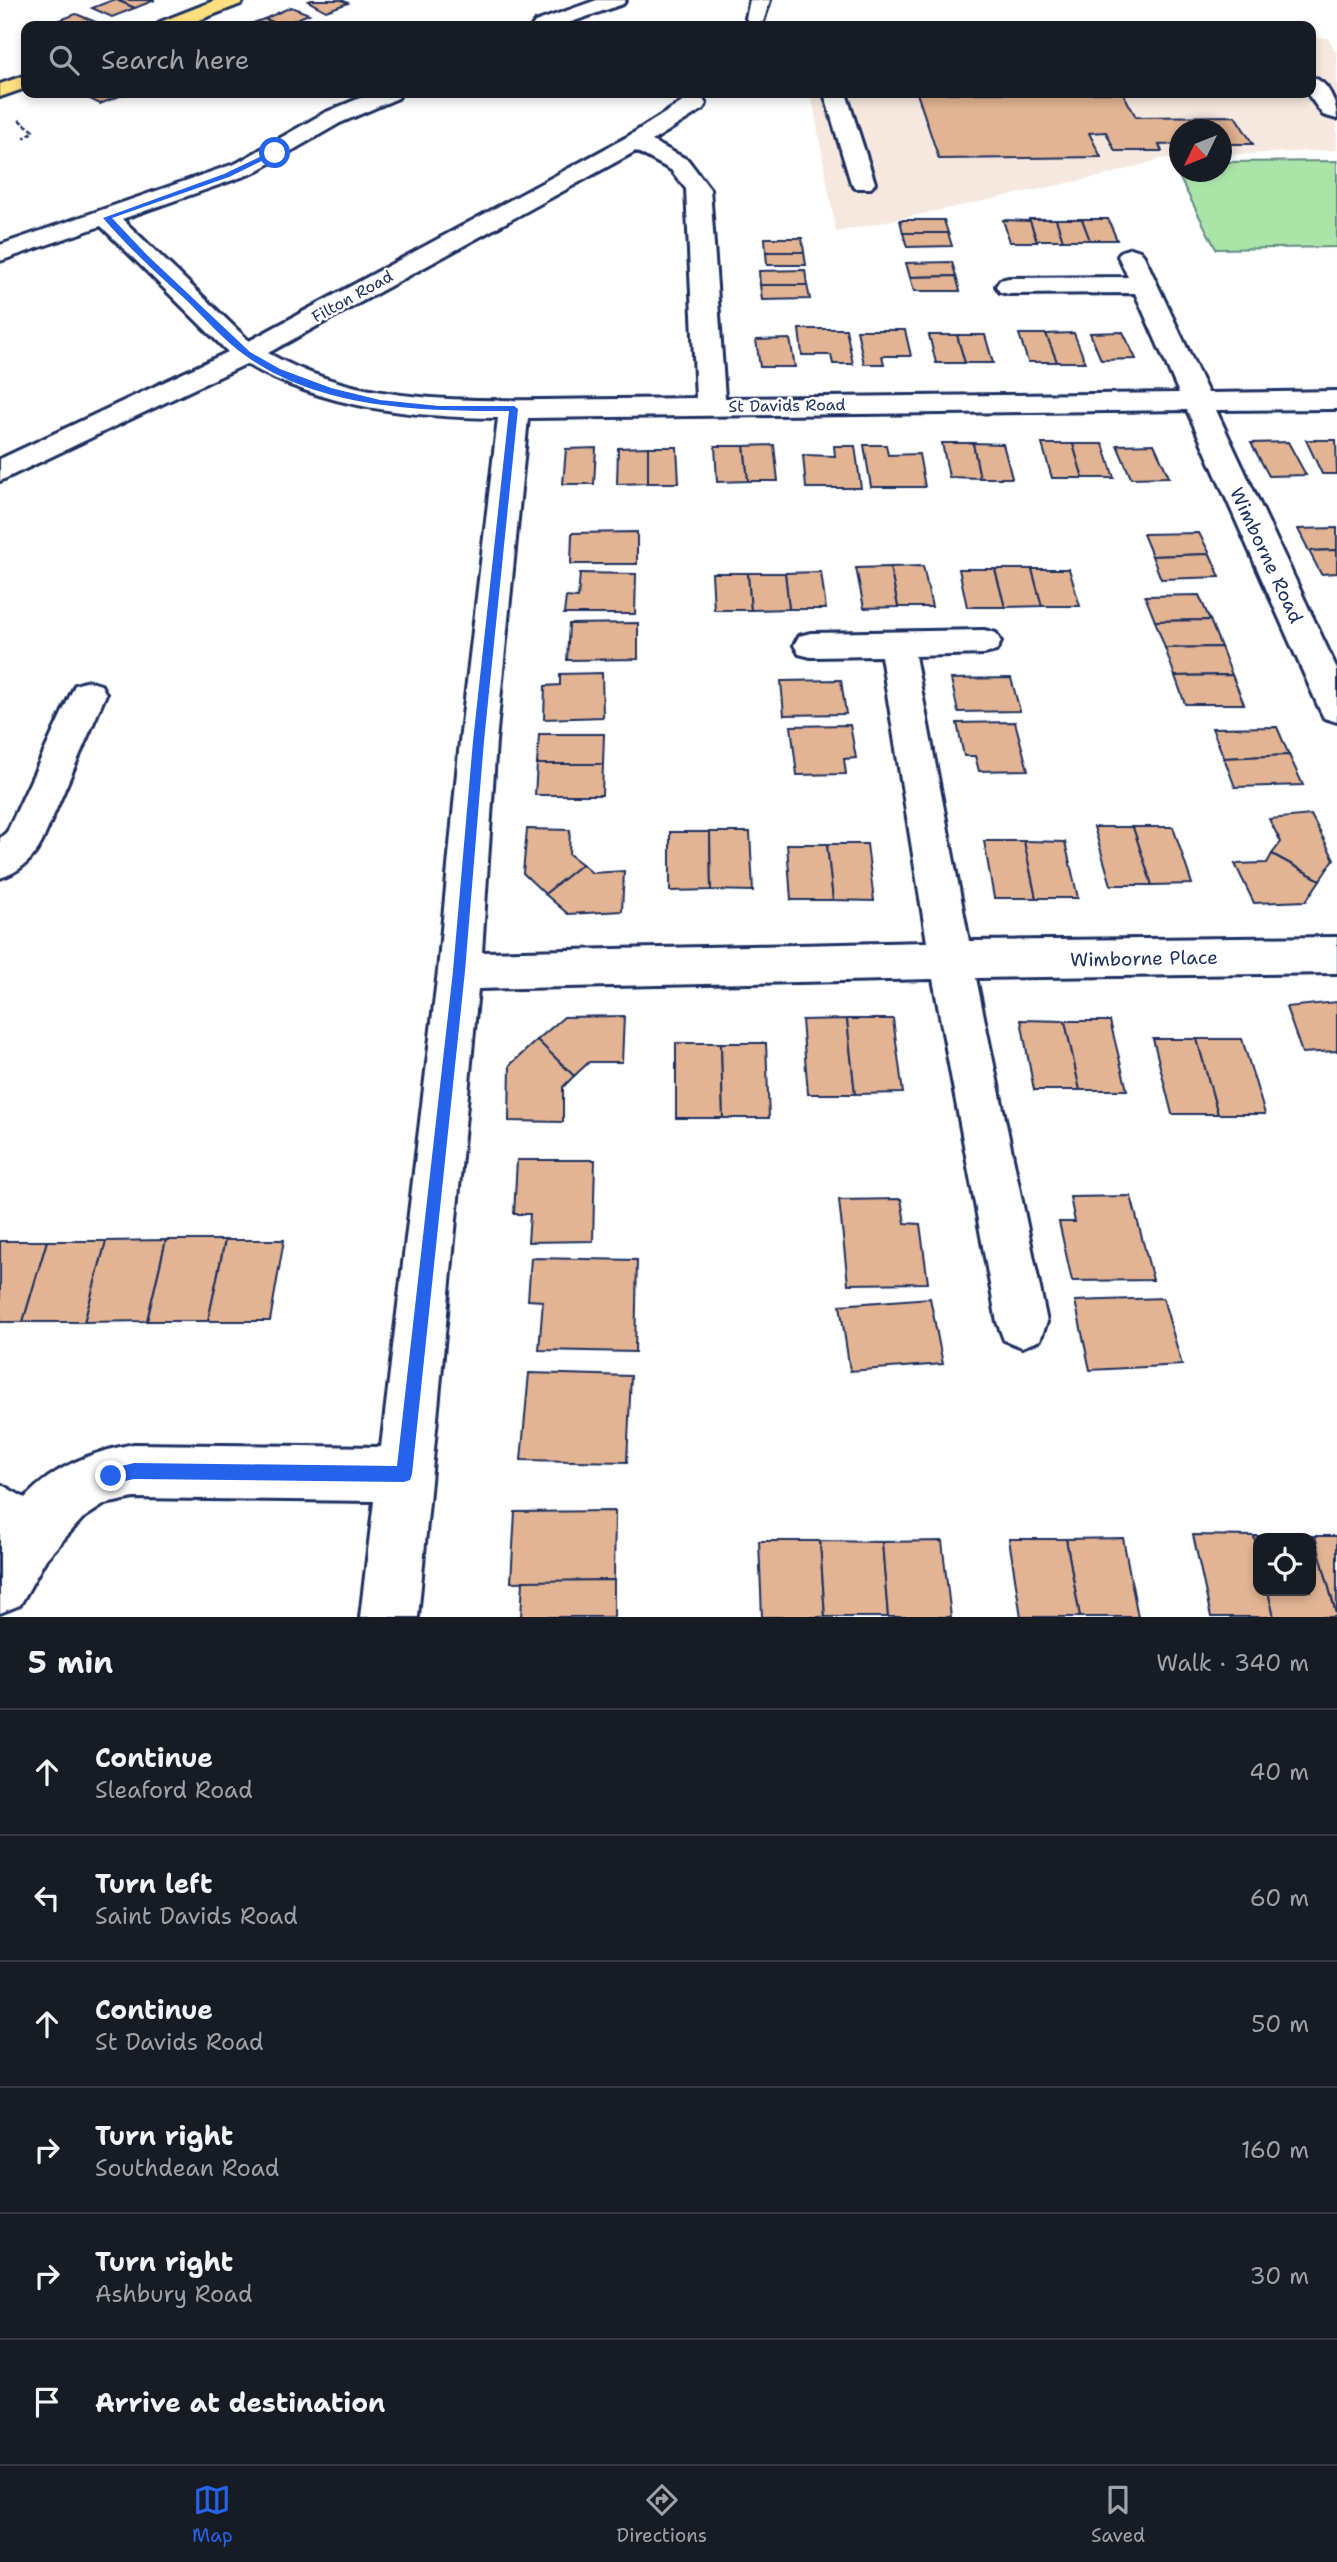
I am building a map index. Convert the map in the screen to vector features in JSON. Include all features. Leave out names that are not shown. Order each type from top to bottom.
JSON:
[{"type":"main road","points":[[180,21],[234,0]]},
{"type":"main road","points":[[0,92],[21,83]]},
{"type":"street","points":[[556,21],[616,0]]},
{"type":"street","points":[[1316,90],[1331,110],[1337,112]]},
{"type":"street","points":[[0,253],[245,168],[323,123],[379,98]]},
{"type":"street","points":[[837,98],[863,183]]},
{"type":"street","name":"Filton Road","points":[[0,471],[247,353],[635,142],[695,104]]},
{"type":"street","points":[[635,142],[681,165],[689,172],[698,189],[711,406]]},
{"type":"street","name":"St Davids Road","points":[[107,218],[144,257],[247,353],[310,384],[380,403],[439,409],[514,409],[1337,400]]},
{"type":"street","name":"Wimborne Road","points":[[1130,256],[1337,708]]},
{"type":"street","points":[[1009,286],[1143,285]]},
{"type":"street","points":[[389,1617],[459,971],[478,741],[514,409]]},
{"type":"street","points":[[811,645],[984,642]]},
{"type":"street","points":[[896,643],[951,961],[1023,1322]]},
{"type":"street","points":[[0,862],[22,842],[88,694]]},
{"type":"street","name":"Wimborne Place","points":[[459,971],[1337,955]]},
{"type":"street","points":[[0,1585],[14,1525],[92,1481],[134,1471],[404,1474]]},
{"type":"shaded area","points":[[1316,37],[1328,38],[1337,54],[1337,150],[1232,155],[1232,119],[1169,119],[1169,159],[1107,175],[836,232],[812,98],[1316,98]]},
{"type":"green space","points":[[1337,161],[1337,247],[1216,249],[1182,182],[1232,182],[1232,162]]},
{"type":"building","points":[[113,0],[135,8],[112,17],[92,8]]},
{"type":"building","points":[[117,0],[155,0],[135,8]]},
{"type":"building","points":[[342,0],[348,3],[326,11],[308,1]]},
{"type":"building","points":[[291,7],[309,14],[292,21],[264,19]]},
{"type":"building","points":[[76,14],[93,21],[57,21]]},
{"type":"building","points":[[88,98],[115,98],[100,104]]},
{"type":"building","points":[[919,98],[1126,98],[1136,117],[1235,116],[1253,144],[1232,144],[1232,119],[1169,119],[1169,145],[1159,145],[1162,151],[1115,151],[1106,132],[1089,133],[1101,157],[939,159]]},
{"type":"building","points":[[1029,219],[1056,219],[1063,240],[1037,240]]},
{"type":"building","points":[[1056,219],[1082,219],[1090,240],[1063,240]]},
{"type":"building","points":[[1082,219],[1108,219],[1117,240],[1090,240]]},
{"type":"building","points":[[900,220],[944,220],[948,233],[903,233]]},
{"type":"building","points":[[1003,220],[1030,221],[1037,242],[1010,242]]},
{"type":"building","points":[[903,233],[948,233],[952,246],[907,247]]},
{"type":"building","points":[[765,238],[802,238],[804,252],[766,252]]},
{"type":"building","points":[[766,252],[804,252],[806,265],[767,265]]},
{"type":"building","points":[[952,262],[956,276],[910,277],[906,263]]},
{"type":"building","points":[[805,270],[807,285],[760,285],[759,271]]},
{"type":"building","points":[[956,276],[960,291],[914,291],[910,277]]},
{"type":"building","points":[[760,285],[807,285],[810,299],[762,300]]},
{"type":"building","points":[[799,329],[846,329],[853,364],[833,364],[831,355],[802,355]]},
{"type":"building","points":[[857,330],[905,330],[911,356],[882,356],[884,364],[864,364]]},
{"type":"building","points":[[1123,332],[1136,359],[1101,360],[1090,333]]},
{"type":"building","points":[[1074,333],[1085,362],[1057,362],[1046,334]]},
{"type":"building","points":[[1019,334],[1046,334],[1057,362],[1028,362]]},
{"type":"building","points":[[929,335],[957,335],[965,363],[936,363]]},
{"type":"building","points":[[957,335],[985,335],[993,363],[965,363]]},
{"type":"building","points":[[790,339],[795,367],[760,367],[756,340]]},
{"type":"building","points":[[1306,440],[1336,440],[1337,474],[1322,474]]},
{"type":"building","points":[[1288,442],[1306,475],[1269,476],[1251,443]]},
{"type":"building","points":[[942,443],[973,443],[980,478],[949,477]]},
{"type":"building","points":[[973,443],[1003,444],[1012,478],[980,478]]},
{"type":"building","points":[[1042,444],[1073,444],[1083,478],[1052,478]]},
{"type":"building","points":[[1073,444],[1103,444],[1114,478],[1083,478]]},
{"type":"building","points":[[1154,444],[1169,477],[1131,478],[1117,445]]},
{"type":"building","points":[[774,445],[778,481],[748,481],[744,446]]},
{"type":"building","points":[[864,445],[886,445],[888,455],[919,454],[925,487],[871,487]]},
{"type":"building","points":[[715,446],[744,446],[748,481],[717,482]]},
{"type":"building","points":[[834,446],[855,446],[861,488],[806,488],[803,455],[835,456]]},
{"type":"building","points":[[648,447],[648,483],[617,484],[618,448]]},
{"type":"building","points":[[648,447],[677,447],[679,483],[648,483]]},
{"type":"building","points":[[596,448],[594,484],[563,484],[566,449]]},
{"type":"building","points":[[1337,528],[1337,550],[1309,551],[1298,529]]},
{"type":"building","points":[[637,532],[637,564],[571,564],[572,533]]},
{"type":"building","points":[[1199,533],[1210,554],[1152,556],[1143,534]]},
{"type":"building","points":[[1337,550],[1337,573],[1321,574],[1309,551]]},
{"type":"building","points":[[1210,554],[1220,577],[1161,579],[1152,556]]},
{"type":"building","points":[[923,566],[932,607],[898,607],[890,567]]},
{"type":"building","points":[[890,567],[898,607],[864,608],[856,568]]},
{"type":"building","points":[[959,569],[995,569],[1005,607],[967,607]]},
{"type":"building","points":[[995,569],[1032,569],[1042,606],[1005,607]]},
{"type":"building","points":[[1032,569],[1069,569],[1080,606],[1042,606]]},
{"type":"building","points":[[821,572],[826,609],[789,609],[785,573]]},
{"type":"building","points":[[580,573],[636,574],[635,614],[564,614],[566,597],[578,598]]},
{"type":"building","points":[[712,573],[748,573],[751,610],[714,610]]},
{"type":"building","points":[[748,573],[785,573],[789,609],[751,610]]},
{"type":"building","points":[[1199,595],[1210,620],[1155,621],[1145,596]]},
{"type":"building","points":[[1210,620],[1221,647],[1165,648],[1155,621]]},
{"type":"building","points":[[638,623],[638,659],[567,660],[569,624]]},
{"type":"building","points":[[1221,647],[1232,675],[1175,676],[1165,648]]},
{"type":"building","points":[[602,673],[603,717],[544,719],[545,686],[560,685],[560,674]]},
{"type":"building","points":[[1232,675],[1244,704],[1185,704],[1175,676]]},
{"type":"building","points":[[1011,678],[1020,711],[958,712],[951,679]]},
{"type":"building","points":[[841,680],[846,714],[784,715],[781,681]]},
{"type":"building","points":[[1015,722],[1028,770],[979,771],[975,756],[964,756],[957,723]]},
{"type":"building","points":[[850,725],[856,758],[844,759],[846,774],[797,775],[791,726]]},
{"type":"building","points":[[1277,727],[1289,755],[1224,758],[1212,728]]},
{"type":"building","points":[[539,734],[604,734],[603,764],[537,764]]},
{"type":"building","points":[[1289,755],[1303,785],[1235,787],[1224,758]]},
{"type":"building","points":[[537,764],[603,764],[602,795],[535,795]]},
{"type":"building","points":[[1311,815],[1334,859],[1320,880],[1272,854],[1281,842],[1269,819]]},
{"type":"building","points":[[1094,827],[1133,827],[1152,885],[1111,885]]},
{"type":"building","points":[[1133,827],[1173,827],[1192,884],[1152,885]]},
{"type":"building","points":[[527,829],[570,830],[569,854],[582,864],[545,894],[523,873]]},
{"type":"building","points":[[670,832],[710,832],[711,890],[670,891]]},
{"type":"building","points":[[710,832],[750,832],[753,891],[711,890]]},
{"type":"building","points":[[984,841],[1024,841],[1036,898],[994,898]]},
{"type":"building","points":[[1024,841],[1065,842],[1078,898],[1036,898]]},
{"type":"building","points":[[787,844],[827,844],[833,900],[791,900]]},
{"type":"building","points":[[827,844],[867,844],[874,901],[833,900]]},
{"type":"building","points":[[1272,854],[1320,880],[1306,901],[1254,903],[1235,864],[1267,863]]},
{"type":"building","points":[[582,864],[592,873],[624,871],[622,911],[568,914],[545,894]]},
{"type":"building","points":[[1337,1002],[1337,1051],[1302,1053],[1286,1007]]},
{"type":"building","points":[[624,1016],[622,1062],[589,1062],[574,1076],[537,1040],[564,1017]]},
{"type":"building","points":[[847,1019],[855,1094],[808,1094],[802,1020]]},
{"type":"building","points":[[847,1019],[893,1019],[903,1093],[855,1094]]},
{"type":"building","points":[[1021,1020],[1065,1021],[1080,1090],[1034,1090]]},
{"type":"building","points":[[1065,1021],[1110,1021],[1127,1090],[1080,1090]]},
{"type":"building","points":[[1153,1039],[1197,1039],[1218,1114],[1172,1114]]},
{"type":"building","points":[[1197,1039],[1242,1039],[1265,1114],[1218,1114]]},
{"type":"building","points":[[537,1040],[574,1076],[563,1087],[563,1122],[509,1121],[510,1065]]},
{"type":"building","points":[[676,1043],[721,1043],[723,1118],[676,1118]]},
{"type":"building","points":[[721,1043],[766,1043],[769,1118],[723,1118]]},
{"type":"building","points":[[517,1160],[595,1160],[593,1241],[528,1242],[530,1214],[514,1214]]},
{"type":"building","points":[[1131,1196],[1153,1280],[1072,1281],[1059,1222],[1075,1222],[1070,1197]]},
{"type":"building","points":[[901,1199],[905,1223],[920,1224],[928,1283],[848,1284],[839,1200]]},
{"type":"building","points":[[166,1240],[147,1321],[84,1322],[106,1241]]},
{"type":"building","points":[[166,1240],[225,1240],[208,1321],[147,1321]]},
{"type":"building","points":[[225,1240],[284,1240],[270,1321],[208,1321]]},
{"type":"building","points":[[0,1241],[47,1241],[23,1322],[0,1322]]},
{"type":"building","points":[[47,1241],[106,1241],[84,1322],[23,1322]]},
{"type":"building","points":[[531,1258],[637,1260],[635,1352],[539,1350],[543,1301],[528,1300]]},
{"type":"building","points":[[930,1298],[943,1364],[850,1371],[840,1305]]},
{"type":"building","points":[[1163,1298],[1182,1365],[1090,1370],[1075,1301]]},
{"type":"building","points":[[529,1373],[631,1376],[627,1462],[521,1460]]},
{"type":"building","points":[[615,1511],[614,1580],[511,1582],[515,1512]]},
{"type":"building","points":[[1193,1535],[1253,1536],[1253,1596],[1269,1596],[1274,1617],[1211,1617]]},
{"type":"building","points":[[1316,1536],[1337,1536],[1337,1617],[1316,1540]]},
{"type":"building","points":[[1123,1538],[1138,1617],[1080,1617],[1066,1539]]},
{"type":"building","points":[[1009,1539],[1066,1539],[1080,1617],[1021,1617]]},
{"type":"building","points":[[1316,1540],[1337,1617],[1274,1617],[1269,1596],[1316,1596]]},
{"type":"building","points":[[759,1541],[820,1541],[825,1617],[762,1617]]},
{"type":"building","points":[[820,1541],[882,1542],[888,1617],[825,1617]]},
{"type":"building","points":[[942,1541],[951,1617],[888,1617],[882,1542]]},
{"type":"building","points":[[614,1580],[614,1617],[521,1617],[523,1581]]},
{"type":"route","points":[[111,1476],[134,1471],[404,1474],[459,971],[478,741],[514,409],[439,409],[380,403],[328,390],[277,370],[247,353],[144,257],[107,218],[226,176],[275,153]]}]
